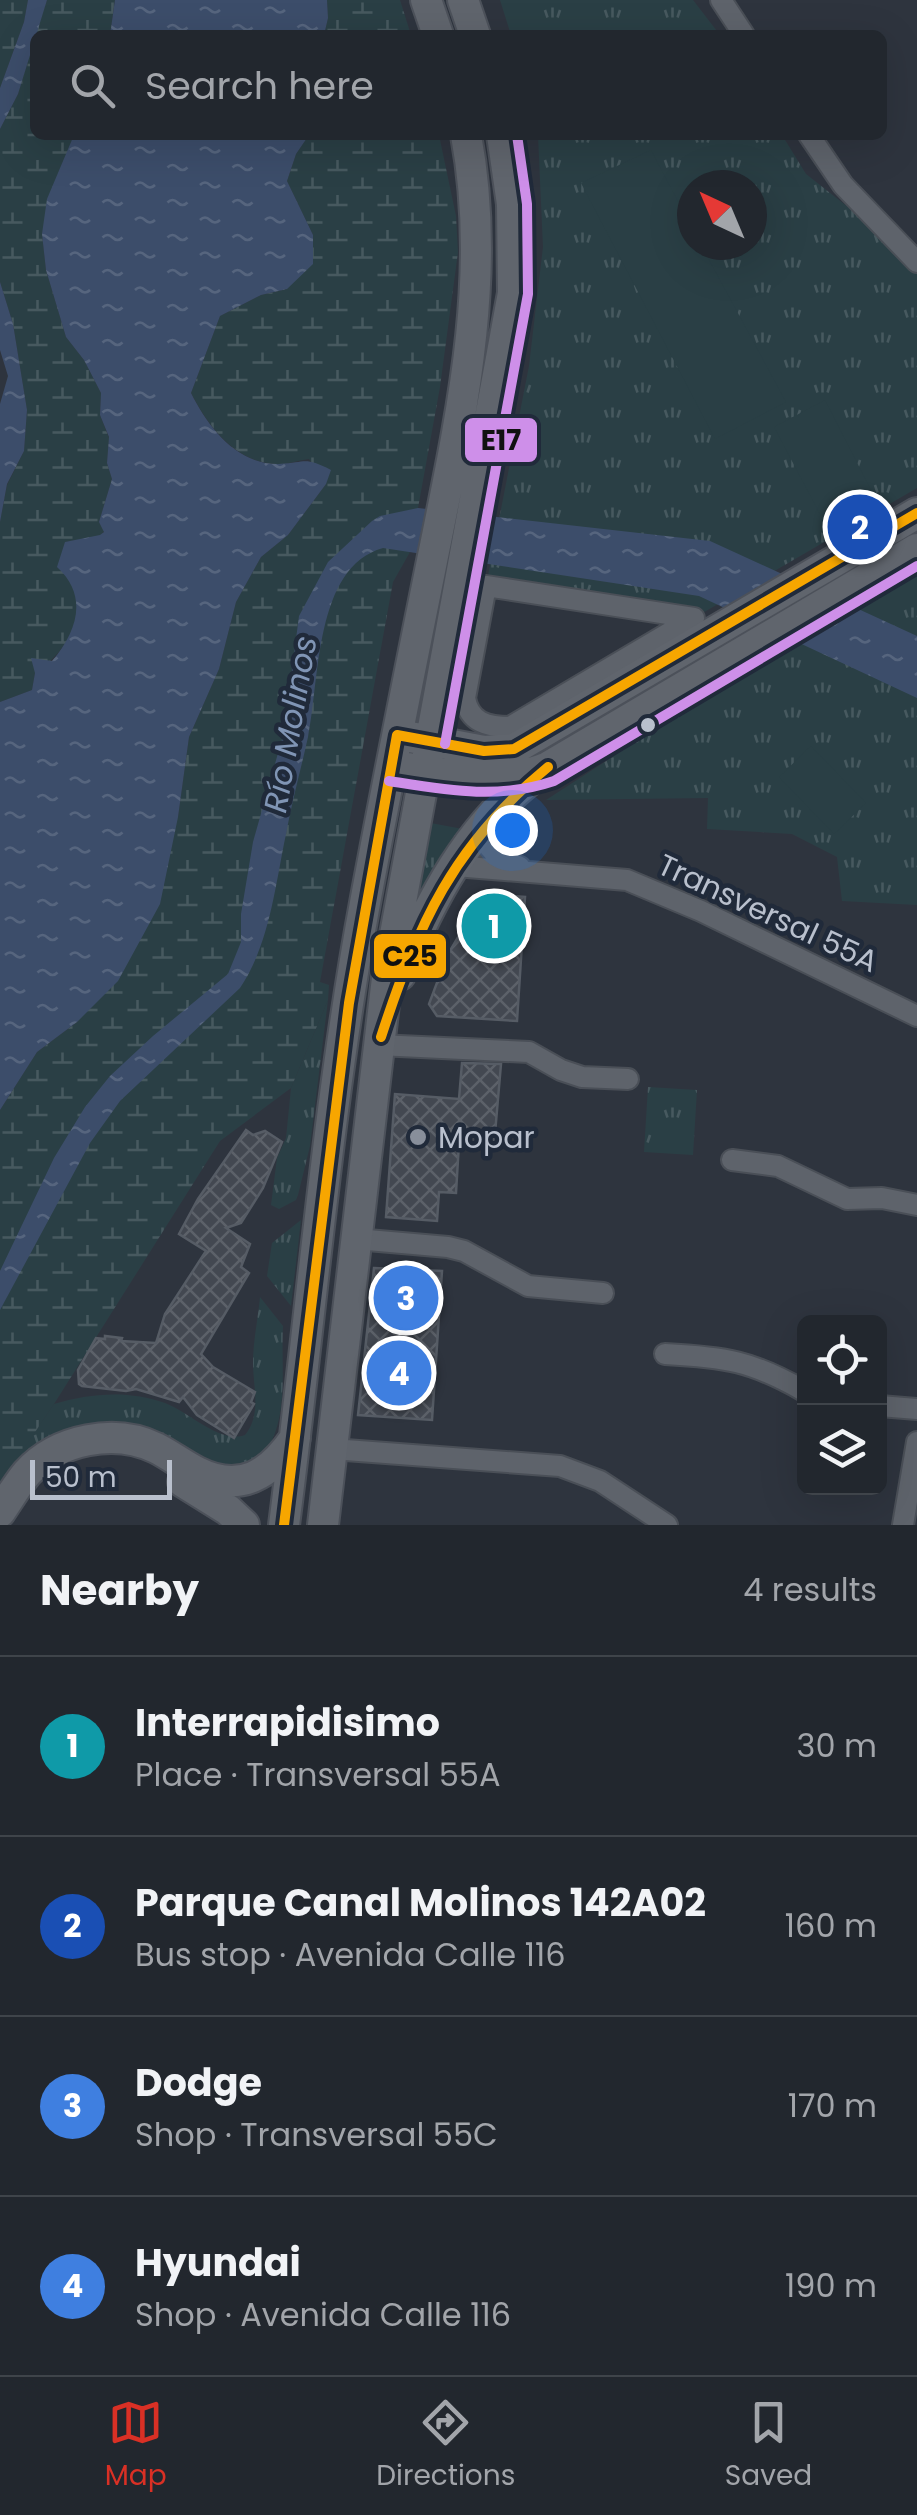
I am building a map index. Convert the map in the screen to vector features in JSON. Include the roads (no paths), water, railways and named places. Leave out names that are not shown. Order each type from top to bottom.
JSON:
[{"type":"main road","points":[[426,0],[436,30]]},
{"type":"main road","points":[[463,0],[473,30]]},
{"type":"main road","points":[[323,1525],[378,1045],[427,756],[474,577],[460,497],[478,282],[477,206],[467,140]]},
{"type":"main road","points":[[284,1525],[349,1003],[391,766],[431,565],[460,497],[513,293],[512,204],[503,140]]},
{"type":"main road","points":[[391,766],[427,756],[514,749],[917,513]]},
{"type":"main road","points":[[378,1045],[409,953],[455,866],[501,805],[548,767],[917,548]]},
{"type":"main road","points":[[397,735],[427,756],[495,780],[514,779],[548,767]]},
{"type":"main road","points":[[0,1512],[38,1463],[74,1443],[118,1438],[137,1441],[210,1478],[235,1482],[270,1468],[296,1438]]},
{"type":"main road","points":[[8,1525],[37,1484],[57,1466],[84,1454],[106,1452],[147,1460],[218,1503],[244,1525]]},
{"type":"street","points":[[721,0],[741,30]]},
{"type":"street","points":[[812,140],[843,185],[917,262]]},
{"type":"street","points":[[474,577],[542,595],[694,618],[510,728],[494,728],[475,718],[465,698],[474,577]]},
{"type":"street","name":"Transversal 55A","points":[[477,833],[498,856],[531,872]]},
{"type":"street","name":"Transversal 55A","points":[[455,866],[635,883],[701,910],[917,1016]]},
{"type":"street","points":[[378,1045],[529,1052],[560,1070],[582,1076],[628,1079]]},
{"type":"street","points":[[732,1160],[778,1166],[846,1198],[882,1198],[917,1205]]},
{"type":"street","points":[[356,1239],[448,1247],[528,1286],[603,1293]]},
{"type":"street","points":[[665,1354],[742,1362],[766,1369],[797,1387]]},
{"type":"street","points":[[887,1407],[917,1409]]},
{"type":"street","points":[[903,1525],[917,1442]]},
{"type":"street","points":[[332,1449],[560,1466],[600,1480],[667,1525]]},
{"type":"water","points":[[28,0],[47,0],[38,30],[30,30],[30,55],[18,94],[0,129],[0,88]]},
{"type":"water","points":[[115,0],[327,0],[325,30],[111,30]]},
{"type":"water","points":[[72,140],[306,140],[287,181],[313,235],[313,264],[287,289],[261,295],[220,316],[191,393],[215,431],[237,451],[264,463],[310,462],[331,470],[326,484],[288,535],[261,557],[236,602],[219,669],[189,737],[160,904],[118,981],[77,1022],[37,1052],[0,1110],[0,702],[32,690],[35,673],[31,658],[52,661],[68,638],[76,602],[67,578],[57,567],[65,542],[104,532],[99,522],[112,479],[107,463],[109,437],[100,415],[101,393],[84,360],[66,337],[46,270],[42,234],[47,199]]},
{"type":"water","points":[[0,282],[13,324],[27,410],[24,451],[7,484],[0,522],[0,404],[8,376],[0,350]]},
{"type":"water","name":"Río Molinos","points":[[418,508],[710,541],[917,636],[917,698],[699,596],[383,548],[360,559],[332,601],[324,629],[308,737],[275,894],[250,971],[240,988],[120,1101],[90,1143],[0,1310],[0,1271],[54,1158],[85,1107],[110,1076],[153,1036],[228,974],[241,942],[241,914],[253,842],[284,732],[299,616],[328,562],[372,521]]},
{"type":"place","name":"Parque Canal Molinos 142A02","points":[[860,527]]},
{"type":"place","name":"Interrapidisimo","points":[[494,926]]},
{"type":"place","name":"Mopar","points":[[418,1137]]},
{"type":"place","name":"Dodge","points":[[406,1298]]},
{"type":"place","name":"Hyundai","points":[[399,1373]]}]
